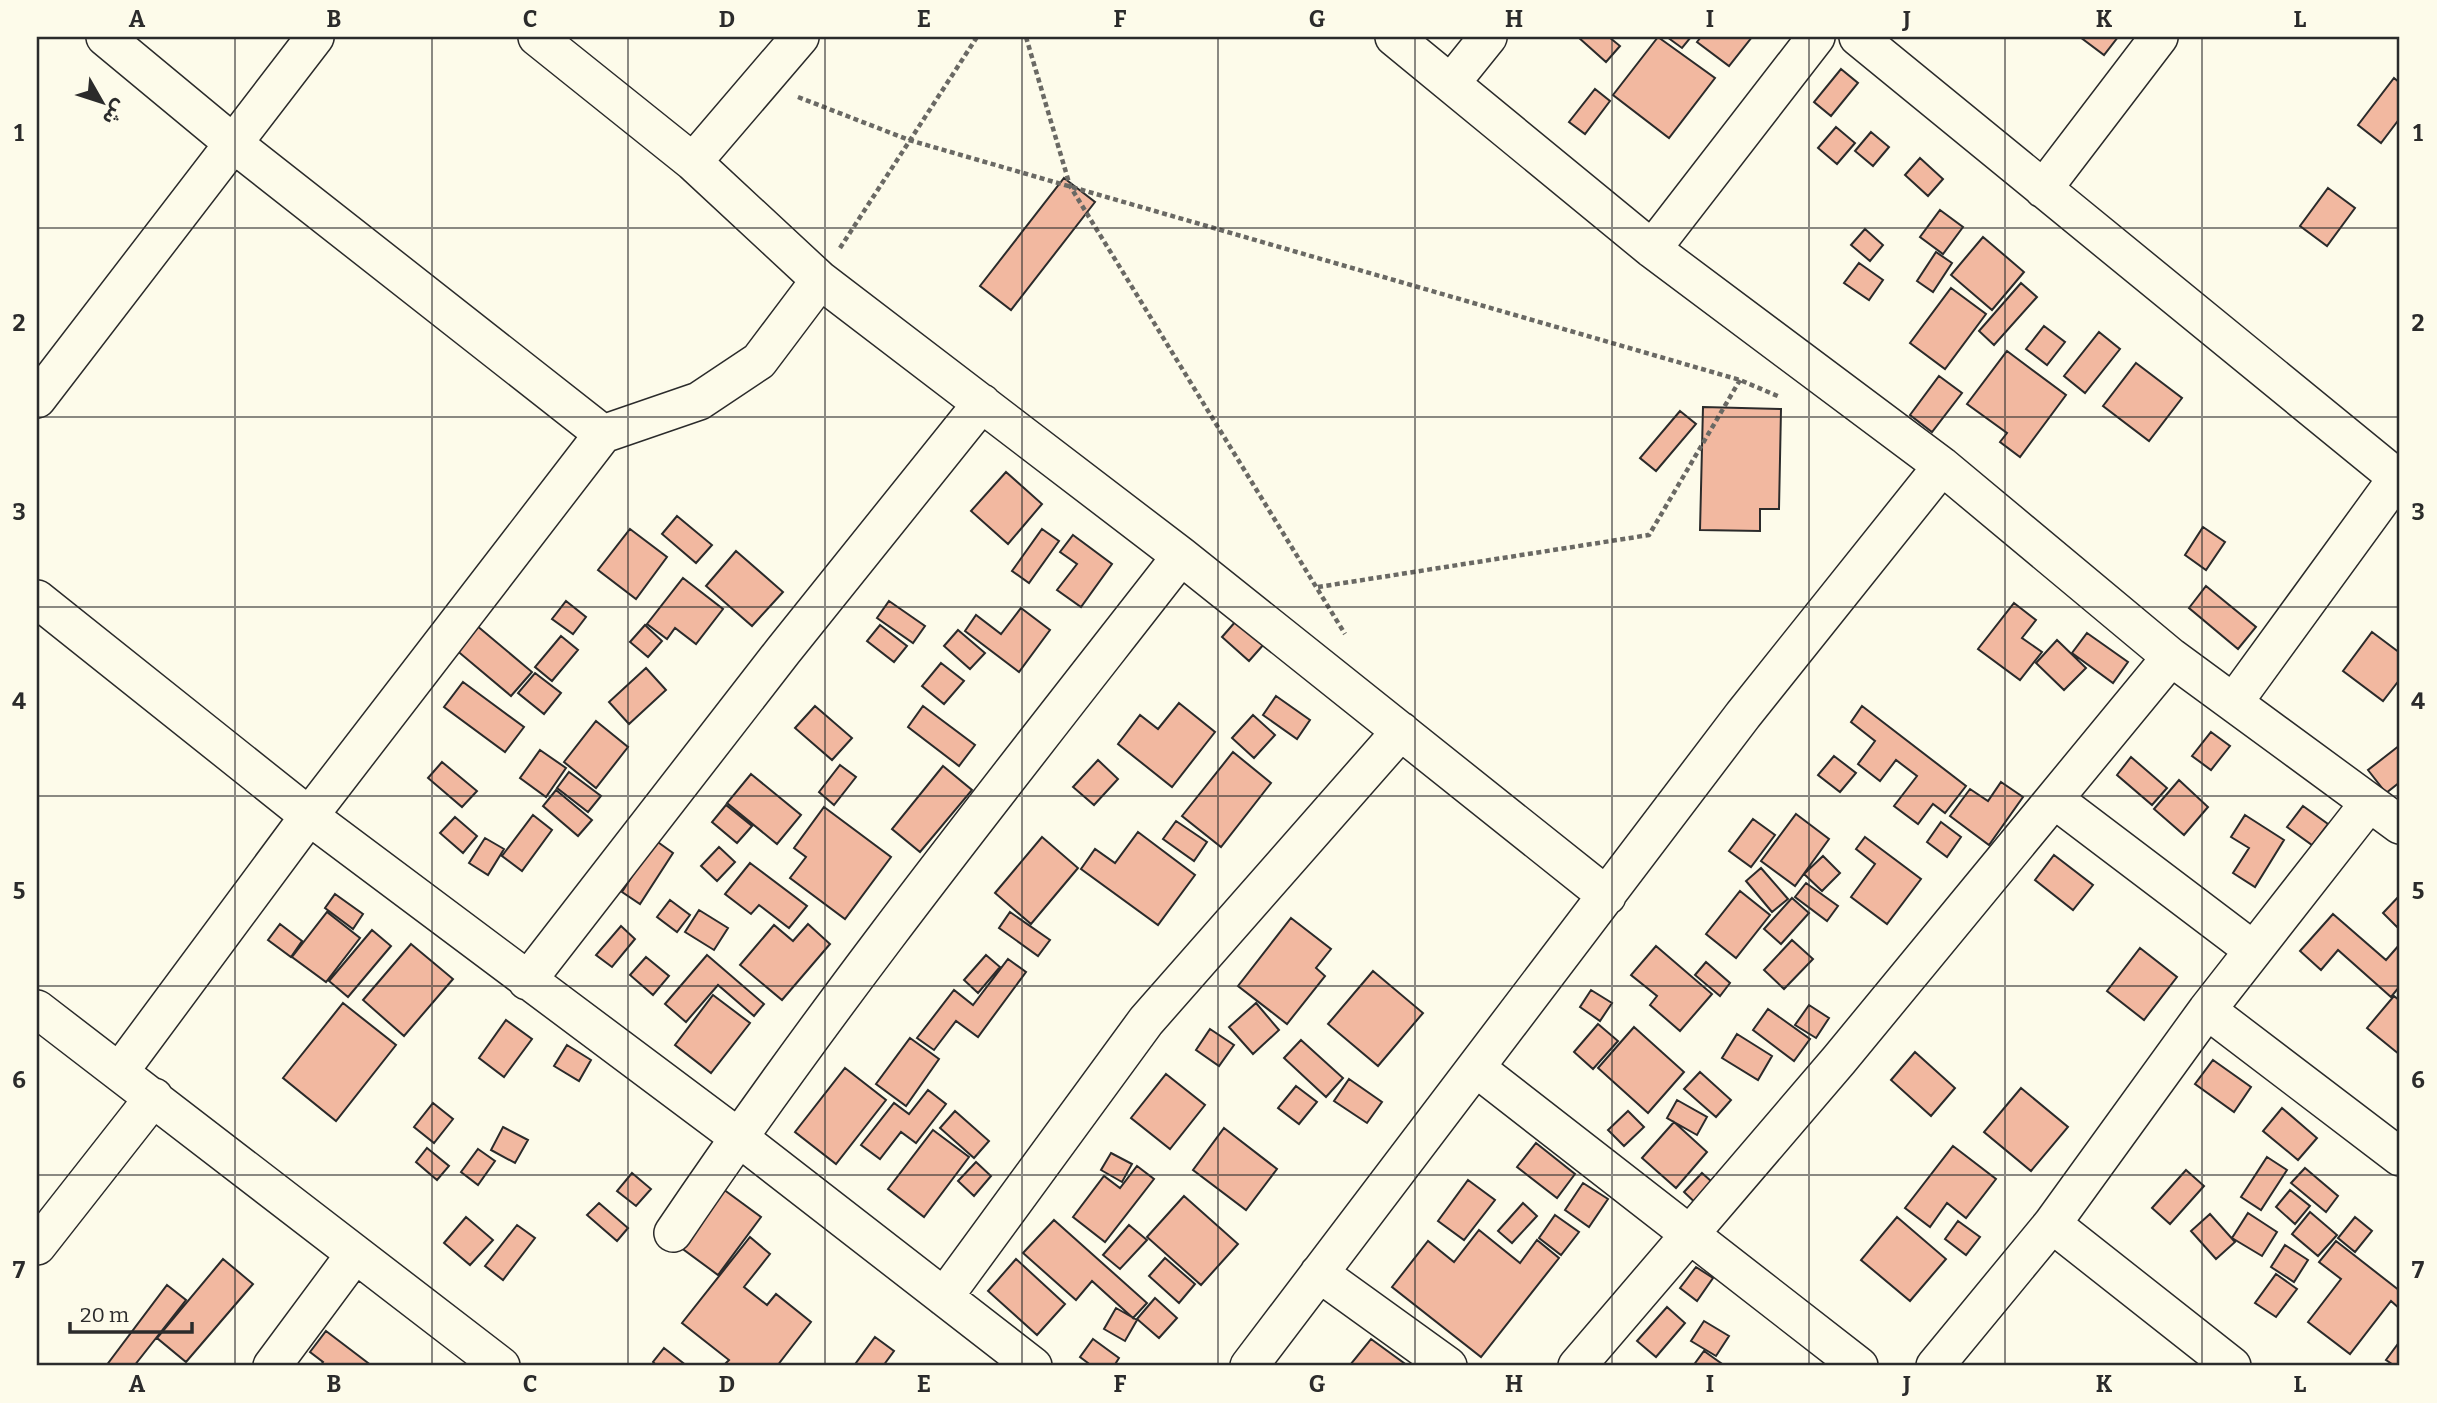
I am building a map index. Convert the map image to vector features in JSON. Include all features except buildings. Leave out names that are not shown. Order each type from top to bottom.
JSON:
[{"type":"street","points":[[105,37],[234,144],[603,434]]},
{"type":"street","points":[[37,399],[315,37]]},
{"type":"street","points":[[537,37],[693,162],[820,279],[1181,556],[1607,896]]},
{"type":"street","points":[[693,162],[800,37]]},
{"type":"street","points":[[1394,37],[1652,249],[1942,466],[2171,657],[2400,825]]},
{"type":"street","points":[[1451,83],[1488,37]]},
{"type":"street","points":[[1652,249],[1816,37]]},
{"type":"street","points":[[1858,37],[2399,477],[2234,702]]},
{"type":"street","points":[[2043,190],[2159,37]]},
{"type":"street","points":[[120,1071],[309,816],[603,434],[698,401],[759,360],[820,279]]},
{"type":"street","points":[[527,981],[783,651],[982,403]]},
{"type":"street","points":[[1249,1366],[1743,715],[1942,466]]},
{"type":"street","points":[[673,1233],[738,1137],[947,857],[1181,556]]},
{"type":"street","points":[[37,599],[309,816],[738,1137],[1033,1366]]},
{"type":"street","points":[[1577,1366],[2055,800],[2171,657]]},
{"type":"street","points":[[944,1297],[1146,1021],[1401,731]]},
{"type":"street","points":[[2055,800],[2253,950]]},
{"type":"street","points":[[1936,1366],[2052,1224],[2207,1010],[2369,803]]},
{"type":"street","points":[[37,1009],[501,1366]]},
{"type":"street","points":[[2207,1010],[2400,1157]]},
{"type":"street","points":[[1476,1068],[1859,1366]]},
{"type":"street","points":[[37,1246],[154,1097]]},
{"type":"street","points":[[2052,1224],[2232,1366]]},
{"type":"street","points":[[272,1366],[355,1254]]},
{"type":"street","points":[[1319,1273],[1448,1366]]},
{"type":"path","points":[[820,279],[977,37]]},
{"type":"path","points":[[1026,37],[1070,186],[1345,635]]},
{"type":"path","points":[[762,84],[909,140],[1740,380],[1791,402]]},
{"type":"path","points":[[1318,587],[1649,535],[1740,380]]}]
